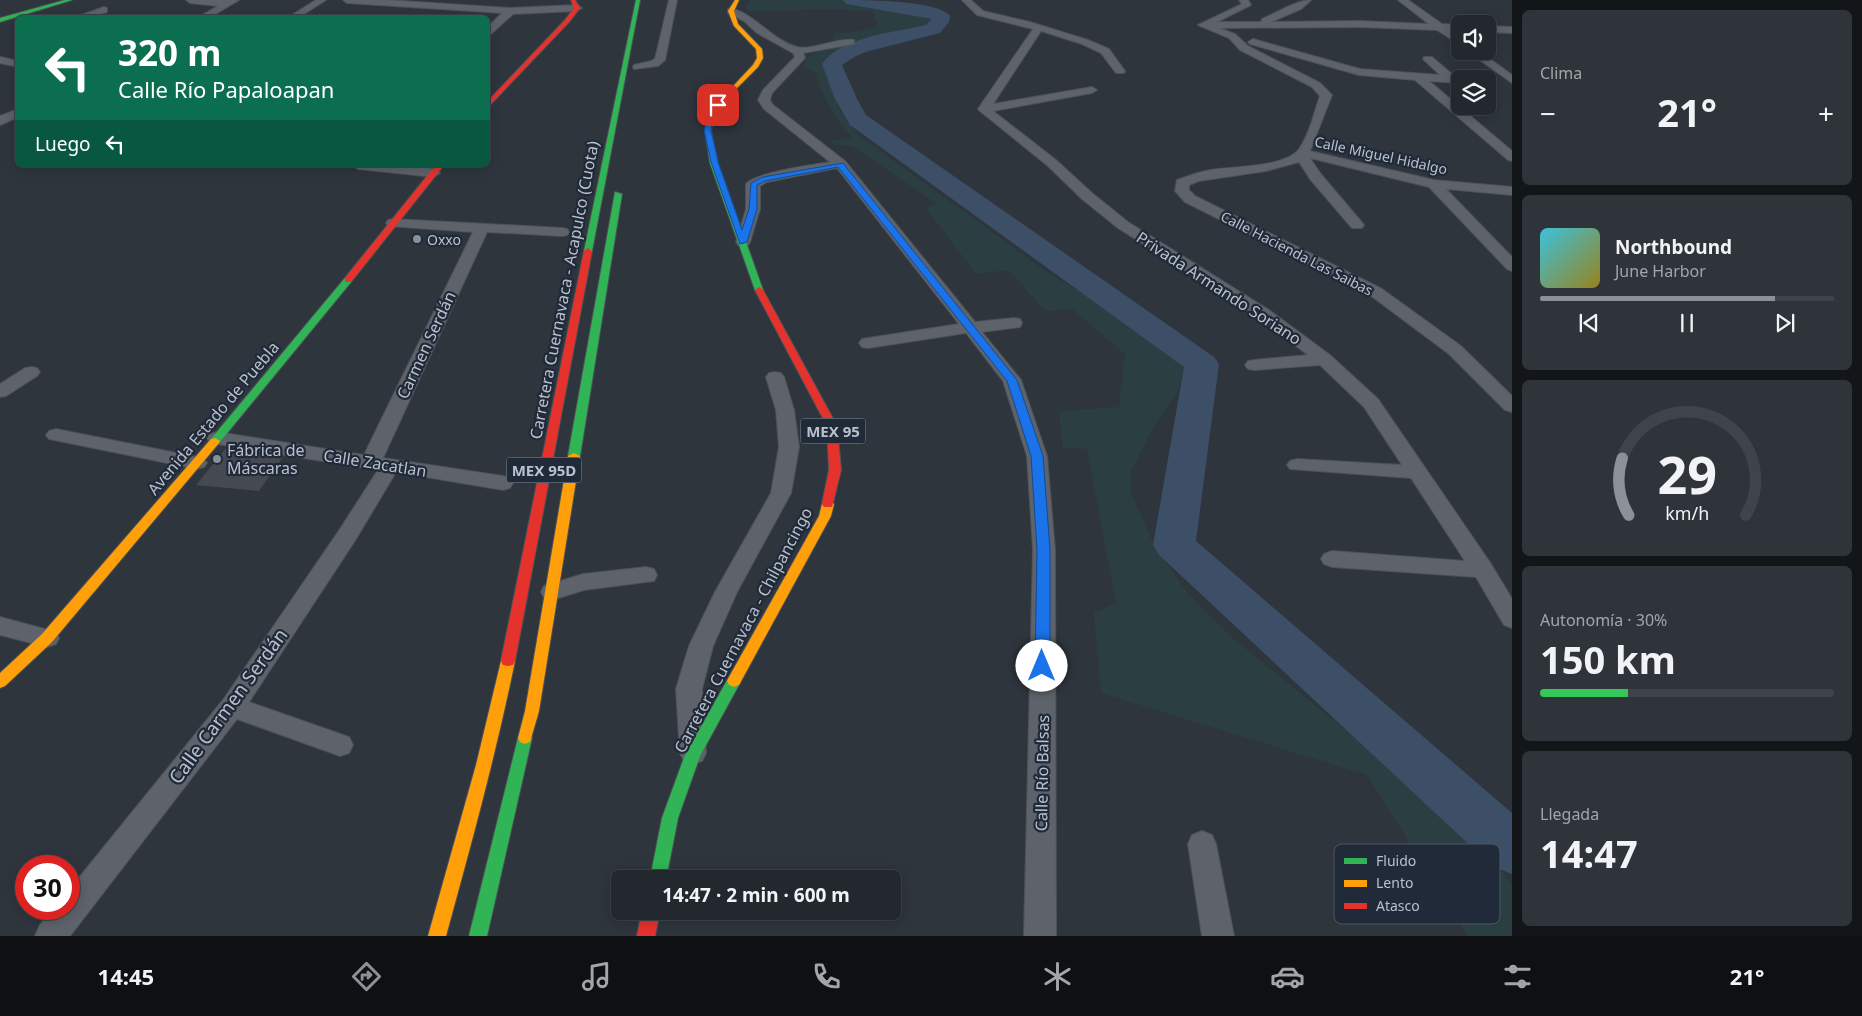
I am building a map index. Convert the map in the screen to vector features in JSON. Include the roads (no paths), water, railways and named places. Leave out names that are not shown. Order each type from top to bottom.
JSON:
[{"type":"main road","points":[[18,15],[70,0]]},
{"type":"main road","name":"Carretera Cuernavaca - Acapulco (Cuota)","points":[[437,936],[470,820],[498,710],[638,0]]},
{"type":"main road","points":[[490,102],[520,67],[566,23],[575,4]]},
{"type":"main road","name":"Carretera Cuernavaca - Chilpancingo","points":[[660,870],[670,818],[693,755],[825,516],[835,470],[832,426],[761,295],[714,162],[708,130],[710,120],[718,105],[756,66],[760,58],[759,49],[736,25],[734,6]]},
{"type":"main road","points":[[0,20],[15,16]]},
{"type":"main road","name":"Avenida Estado de Puebla","points":[[0,682],[47,638],[257,392],[437,169]]},
{"type":"main road","name":"Carretera Cuernavaca - Acapulco (Cuota)","points":[[478,936],[532,711],[619,185]]},
{"type":"main road","points":[[646,936],[649,920]]},
{"type":"street","points":[[190,0],[231,2]]},
{"type":"street","points":[[296,15],[322,0]]},
{"type":"street","points":[[347,0],[510,12],[575,4]]},
{"type":"street","points":[[638,67],[654,64],[660,60],[673,0]]},
{"type":"street","points":[[966,0],[980,12],[1085,42],[1105,51],[1120,71]]},
{"type":"street","points":[[1202,25],[1247,5],[1243,0]]},
{"type":"street","points":[[1258,24],[1307,0]]},
{"type":"street","points":[[1402,0],[1451,36]]},
{"type":"street","points":[[207,15],[231,2]]},
{"type":"street","points":[[369,12],[385,2]]},
{"type":"street","points":[[734,6],[760,31],[797,51],[851,42]]},
{"type":"street","points":[[439,15],[449,7]]},
{"type":"street","points":[[87,15],[104,10]]},
{"type":"street","points":[[490,30],[510,12]]},
{"type":"street","points":[[1202,25],[1258,24],[1451,28]]},
{"type":"street","points":[[1202,25],[1232,36],[1359,72],[1451,80]]},
{"type":"street","points":[[984,110],[1038,28]]},
{"type":"street","points":[[1496,29],[1512,30]]},
{"type":"street","points":[[1232,36],[1244,48],[1316,85],[1326,94],[1302,154],[1315,176],[1357,225]]},
{"type":"street","name":"Calle Río Balsas","points":[[797,51],[800,57],[767,92],[764,100],[768,107],[840,164],[1012,380],[1037,456],[1044,550],[1040,936]]},
{"type":"street","points":[[1428,59],[1451,77]]},
{"type":"street","points":[[0,60],[15,63]]},
{"type":"street","points":[[1484,60],[1512,81]]},
{"type":"street","points":[[1419,78],[1506,147],[1512,157]]},
{"type":"street","points":[[1496,81],[1512,81]]},
{"type":"street","points":[[984,110],[1092,90]]},
{"type":"street","name":"Privada Armando Soriano","points":[[984,110],[1052,163],[1087,196],[1123,225],[1263,313],[1324,359],[1371,403],[1482,570],[1512,619]]},
{"type":"street","points":[[0,121],[15,114]]},
{"type":"street","name":"Calle Miguel Hidalgo","points":[[1302,154],[1434,184],[1512,191]]},
{"type":"street","name":"Calle Hacienda Las Saibas","points":[[1302,154],[1295,161],[1284,165],[1224,171],[1191,178],[1182,183],[1182,191],[1190,199],[1376,292],[1455,350],[1512,406]]},
{"type":"street","points":[[742,242],[753,209],[753,184],[763,179],[840,164]]},
{"type":"street","points":[[398,167],[437,169]]},
{"type":"street","points":[[1434,184],[1512,266]]},
{"type":"street","points":[[393,223],[562,232]]},
{"type":"street","name":"Carmen Serdán","points":[[381,464],[482,228]]},
{"type":"street","points":[[868,343],[1014,323]]},
{"type":"street","points":[[1254,365],[1324,359]]},
{"type":"street","points":[[0,392],[31,372]]},
{"type":"street","points":[[693,755],[689,689],[701,646],[726,592],[781,493],[790,447],[785,410],[775,377]]},
{"type":"street","points":[[56,435],[196,463]]},
{"type":"street","name":"Calle Zacatlan","points":[[217,438],[504,483]]},
{"type":"street","name":"Calle Carmen Serdán","points":[[51,936],[232,708],[348,534],[381,464]]},
{"type":"street","points":[[1297,465],[1417,472]]},
{"type":"street","points":[[1332,559],[1482,570]]},
{"type":"street","points":[[552,592],[583,582],[646,575]]},
{"type":"street","points":[[0,626],[47,638]]},
{"type":"street","points":[[232,708],[340,745]]},
{"type":"street","points":[[1202,844],[1218,936]]},
{"type":"waterway","points":[[852,0],[926,11],[941,16],[940,22],[933,29],[862,47],[838,58],[832,64],[846,99],[858,120],[1202,364],[1174,545],[1512,848]]},
{"type":"place","name":"Oxxo","points":[[417,239]]},
{"type":"place","name":"Fábrica de Máscaras","points":[[217,459]]}]
